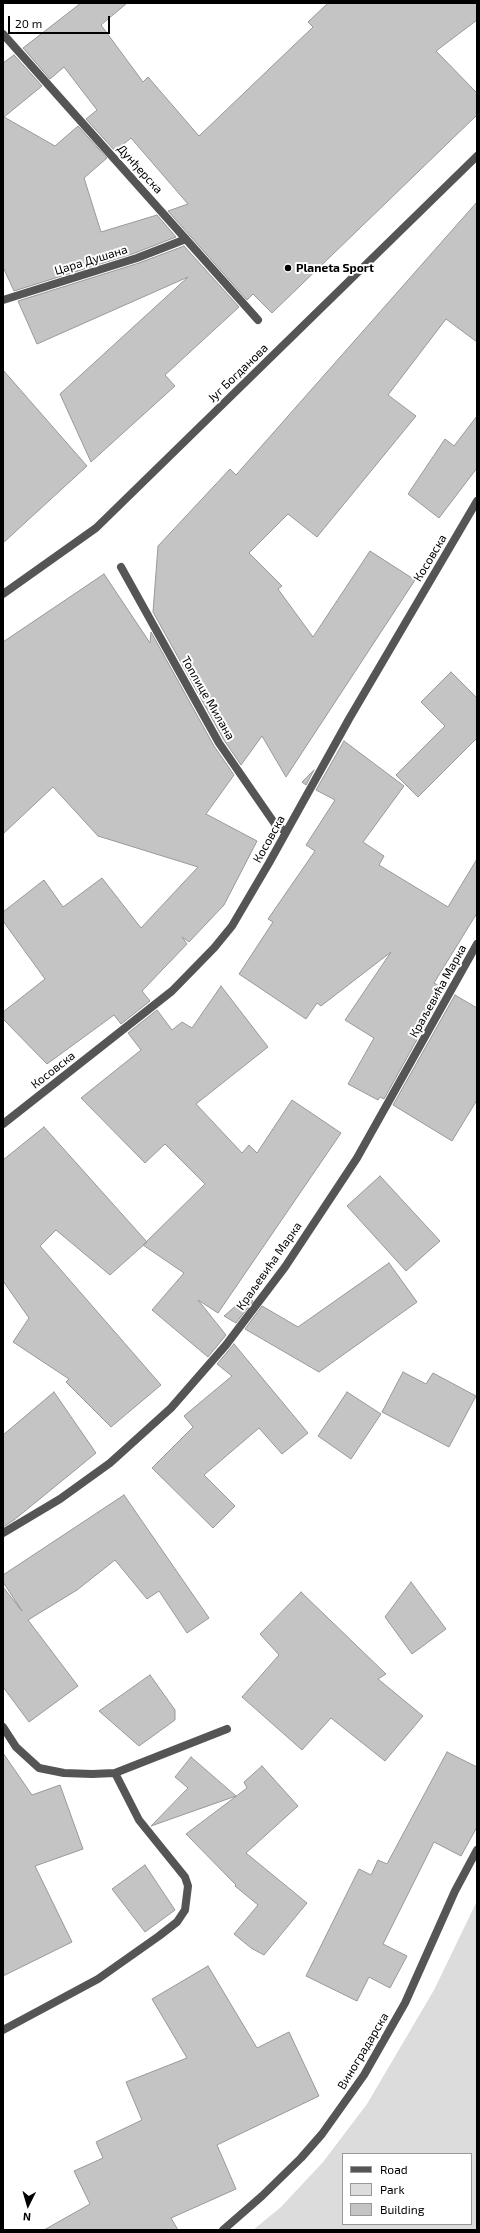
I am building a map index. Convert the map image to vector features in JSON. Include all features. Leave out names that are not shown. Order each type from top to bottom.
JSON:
[{"type":"street","name":"Дунђерска","points":[[3,34],[258,320]]},
{"type":"street","name":"Југ Богданова","points":[[3,594],[96,528],[477,156]]},
{"type":"street","name":"Цара Душана","points":[[3,300],[137,258],[186,239]]},
{"type":"street","name":"Косовска","points":[[3,1124],[172,991],[197,966],[232,926],[349,719],[477,501]]},
{"type":"street","name":"Топлице Милана","points":[[121,567],[219,743],[275,824],[286,832]]},
{"type":"street","name":"Краљевића Марка","points":[[3,1533],[60,1499],[110,1463],[171,1408],[226,1345],[285,1267],[357,1158],[477,944]]},
{"type":"street","points":[[3,1727],[16,1747],[39,1768],[64,1773],[115,1773],[227,1729]]},
{"type":"street","points":[[3,2030],[98,1979],[159,1936],[176,1922],[185,1910],[188,1886],[185,1876],[139,1820],[115,1773]]},
{"type":"street","name":"Виноградарска","points":[[223,2230],[302,2158],[327,2128],[364,2075],[405,2003],[452,1898],[477,1850]]},
{"type":"green space","points":[[477,1901],[477,2230],[253,2230],[281,2207],[323,2162],[367,2104],[434,1990]]},
{"type":"building","points":[[81,3],[127,3],[101,25],[143,82],[148,77],[199,136],[313,27],[308,22],[328,3],[477,3],[477,20],[436,51],[477,93],[477,115],[272,313],[253,294],[247,300],[168,211],[188,204],[131,138],[115,151],[86,119],[97,110],[64,67],[50,79],[23,48]]},
{"type":"building","points":[[14,55],[42,86],[4,117],[55,146],[78,126],[107,158],[84,178],[101,232],[157,215],[176,237],[135,253],[14,291],[3,267],[3,63]]},
{"type":"building","points":[[477,202],[477,342],[446,319],[388,395],[416,416],[317,537],[288,514],[249,553],[282,586],[278,589],[313,637],[370,551],[415,580],[286,777],[262,736],[241,765],[224,740],[153,612],[158,546],[230,469],[236,475]]},
{"type":"building","points":[[184,246],[239,307],[165,375],[175,386],[91,462],[60,394],[188,277],[37,344],[18,301],[139,263]]},
{"type":"building","points":[[3,370],[87,466],[3,543]]},
{"type":"building","points":[[477,416],[477,468],[439,518],[408,494],[445,439],[454,446]]},
{"type":"building","points":[[104,574],[150,643],[151,632],[214,746],[234,775],[206,814],[257,841],[224,905],[189,942],[182,937],[187,944],[142,991],[150,1001],[121,1024],[114,1015],[47,1064],[3,1019],[3,1012],[45,979],[3,921],[3,912],[44,880],[63,907],[102,878],[141,928],[198,867],[98,836],[53,787],[3,834],[3,642]]},
{"type":"building","points":[[451,672],[477,698],[477,738],[418,797],[396,775],[445,726],[421,702]]},
{"type":"building","points":[[344,741],[404,786],[363,842],[384,856],[379,865],[448,907],[477,859],[477,913],[434,983],[445,989],[384,1099],[380,1097],[378,1100],[348,1084],[374,1038],[345,1020],[391,952],[321,1006],[317,1003],[306,1019],[239,974],[273,922],[268,919],[315,851],[306,845],[335,800],[316,790]]},
{"type":"building","points":[[314,770],[306,785],[302,782]]},
{"type":"building","points":[[221,986],[268,1047],[196,1104],[242,1153],[249,1145],[257,1153],[292,1100],[341,1133],[218,1313],[198,1300],[226,1335],[208,1357],[152,1310],[184,1273],[143,1245],[205,1184],[165,1144],[145,1163],[81,1098],[141,1050],[128,1033],[157,1010],[172,1030],[182,1022],[192,1028]]},
{"type":"building","points":[[455,995],[477,1008],[477,1100],[452,1141],[393,1105]]},
{"type":"building","points":[[44,1127],[147,1242],[110,1275],[56,1230],[40,1246],[161,1385],[111,1427],[66,1382],[69,1379],[13,1342],[29,1318],[3,1281],[3,1160]]},
{"type":"building","points":[[380,1176],[440,1241],[406,1271],[347,1206]]},
{"type":"building","points":[[389,1263],[417,1302],[319,1372],[245,1329],[262,1306],[298,1327]]},
{"type":"building","points":[[246,1297],[253,1301],[236,1323],[224,1316]]},
{"type":"building","points":[[234,1344],[308,1433],[282,1454],[259,1428],[204,1475],[235,1506],[213,1528],[152,1468],[193,1427],[184,1416],[232,1376],[217,1364]]},
{"type":"building","points":[[403,1372],[426,1384],[433,1373],[476,1396],[449,1447],[382,1412]]},
{"type":"building","points":[[54,1392],[96,1453],[14,1520],[3,1527],[3,1435]]},
{"type":"building","points":[[347,1392],[381,1414],[351,1459],[318,1436]]},
{"type":"building","points":[[124,1495],[209,1618],[187,1633],[159,1591],[147,1599],[115,1560],[77,1590],[28,1620],[78,1686],[29,1722],[3,1687],[3,1587],[22,1611],[3,1582],[3,1575]]},
{"type":"building","points":[[411,1582],[446,1629],[412,1654],[385,1617]]},
{"type":"building","points":[[301,1592],[386,1674],[378,1679],[423,1716],[385,1761],[331,1718],[302,1750],[242,1697],[279,1655],[260,1634]]},
{"type":"building","points":[[150,1675],[175,1710],[175,1720],[139,1746],[99,1711]]},
{"type":"building","points":[[447,1752],[477,1767],[477,1827],[461,1856],[434,1842],[383,1944],[407,1956],[390,1988],[369,1977],[357,2001],[306,1976],[359,1869],[371,1875],[378,1860],[387,1864]]},
{"type":"building","points":[[3,1753],[32,1795],[60,1785],[83,1849],[35,1866],[72,1942],[3,1976]]},
{"type":"building","points":[[191,1757],[236,1796],[151,1826],[188,1788],[175,1777]]},
{"type":"building","points":[[262,1766],[298,1806],[246,1853],[307,1903],[264,1955],[251,1948],[234,1934],[258,1905],[235,1886],[236,1885],[186,1834],[247,1788],[244,1782]]},
{"type":"building","points":[[145,1865],[175,1910],[145,1932],[112,1889]]},
{"type":"building","points":[[208,1966],[257,2048],[289,2032],[319,2096],[217,2145],[236,2189],[171,2218],[178,2230],[44,2230],[90,2204],[74,2171],[103,2158],[96,2142],[142,2120],[126,2082],[187,2058],[152,1999]]},
{"type":"place","name":"Planeta Sport","points":[[288,268]]}]
